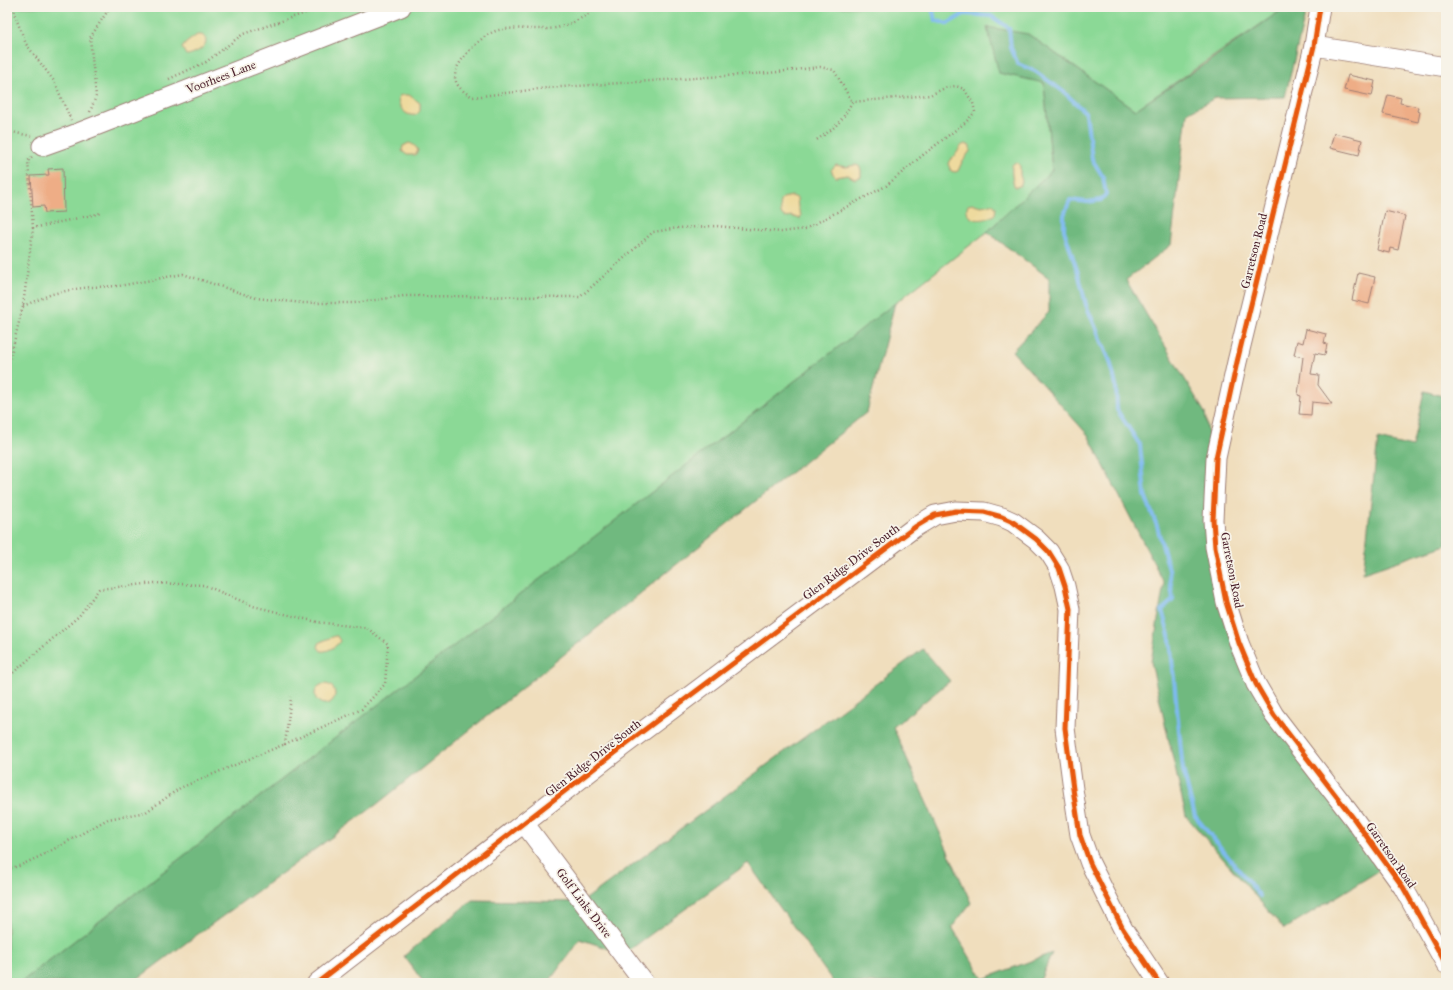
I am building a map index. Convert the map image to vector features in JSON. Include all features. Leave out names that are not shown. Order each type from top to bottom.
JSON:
[{"type":"street","name":"Voorhees Lane","points":[[42,146],[401,7]]},
{"type":"street","name":"Garretson Road","points":[[1320,7],[1314,46],[1237,362],[1216,458],[1213,520],[1215,547],[1226,602],[1239,643],[1256,684],[1274,715],[1354,819],[1403,888],[1446,964]]},
{"type":"street","points":[[1314,46],[1446,67]]},
{"type":"street","name":"Glen Ridge Drive South","points":[[317,983],[623,746],[915,527],[935,516],[956,511],[984,512],[1013,522],[1036,539],[1049,552],[1059,568],[1070,609],[1065,728],[1080,835],[1090,863],[1122,929],[1159,983]]},
{"type":"street","name":"Golf Links Drive","points":[[524,823],[644,983]]},
{"type":"path","points":[[15,7],[14,13],[26,44],[54,81],[71,121]]},
{"type":"path","points":[[95,113],[88,116],[96,96],[90,38],[110,7]]},
{"type":"path","points":[[165,81],[206,62],[243,34],[323,7]]},
{"type":"path","points":[[598,7],[577,21],[558,28],[499,30],[487,35],[459,63],[454,74],[455,83],[473,97],[547,88],[769,73],[820,67],[834,70],[852,102]]},
{"type":"path","points":[[23,306],[52,294],[75,289],[120,286],[183,274],[256,298],[303,302],[354,303],[404,296],[580,297],[653,232],[678,228],[716,226],[781,232],[805,229],[886,186],[966,122],[975,112],[973,103],[964,89],[956,86],[947,87],[930,95],[852,102]]},
{"type":"path","points":[[815,140],[833,129],[845,115],[852,102]]},
{"type":"path","points":[[7,131],[30,136],[42,146],[28,161],[33,228],[23,306],[7,370]]},
{"type":"path","points":[[33,228],[101,213]]},
{"type":"path","points":[[7,678],[79,616],[99,589],[155,583],[204,585],[253,606],[317,622],[367,628],[388,644],[385,684],[362,709],[285,744],[180,788],[146,812],[108,819],[43,856],[19,866],[7,869]]},
{"type":"path","points":[[285,744],[291,697]]},
{"type":"green space","points":[[7,7],[1286,7],[1135,110],[1028,34],[999,73],[1044,82],[1052,171],[987,232],[20,983],[7,983]]},
{"type":"green space","points":[[1286,7],[1307,7],[1285,97],[1215,98],[1187,113],[1171,245],[1126,280],[1205,413],[1242,656],[1390,864],[1284,929],[1186,816],[1151,662],[1164,583],[1088,435],[1012,351],[1049,312],[1049,278],[987,232],[1052,170],[1044,83],[999,73],[987,27],[1028,34],[1135,110],[1205,64]]},
{"type":"green space","points":[[895,303],[867,412],[376,805],[132,983],[20,983]]},
{"type":"green space","points":[[1424,391],[1446,397],[1446,545],[1363,573],[1378,439],[1412,447]]},
{"type":"green space","points":[[923,649],[950,681],[893,727],[971,903],[952,927],[983,979],[1052,953],[1039,983],[834,983],[748,863],[624,954],[580,939],[548,983],[424,983],[404,956],[472,900],[582,902]]},
{"type":"sand","points":[[197,35],[202,35],[205,38],[205,45],[198,51],[186,55],[182,48]]},
{"type":"sand","points":[[409,95],[420,103],[420,111],[416,115],[409,115],[401,109],[398,99],[399,96]]},
{"type":"sand","points":[[409,143],[415,146],[418,151],[415,155],[407,155],[402,151],[403,146]]},
{"type":"sand","points":[[965,144],[970,146],[970,151],[962,162],[958,171],[951,171],[948,164],[950,160]]},
{"type":"sand","points":[[1016,162],[1020,166],[1022,181],[1020,186],[1015,187],[1012,175],[1012,165]]},
{"type":"sand","points":[[836,165],[846,167],[855,165],[859,166],[861,170],[861,177],[855,179],[848,175],[836,177],[831,170]]},
{"type":"sand","points":[[792,196],[797,198],[798,208],[801,215],[800,219],[791,216],[786,218],[781,214],[780,201],[783,198]]},
{"type":"sand","points":[[973,204],[982,206],[993,204],[996,208],[995,214],[983,219],[974,219],[967,214],[966,210],[968,205]]},
{"type":"sand","points":[[337,636],[340,641],[329,650],[321,651],[318,647],[320,642]]},
{"type":"sand","points":[[325,684],[332,687],[335,694],[332,701],[325,704],[318,701],[315,694],[318,687]]},
{"type":"building","points":[[1348,75],[1375,81],[1372,96],[1344,90]]},
{"type":"building","points":[[1388,95],[1401,98],[1400,103],[1418,107],[1417,111],[1420,112],[1418,122],[1383,114]]},
{"type":"building","points":[[1334,133],[1362,140],[1359,155],[1330,148]]},
{"type":"building","points":[[63,168],[64,212],[45,213],[44,206],[33,207],[31,176],[49,175],[48,169]]},
{"type":"building","points":[[1385,211],[1405,216],[1398,250],[1390,248],[1389,253],[1377,250]]},
{"type":"building","points":[[1358,273],[1375,277],[1369,304],[1352,300]]},
{"type":"building","points":[[1306,329],[1326,334],[1324,343],[1327,344],[1325,355],[1315,353],[1311,374],[1319,375],[1318,385],[1332,404],[1312,402],[1311,415],[1299,414],[1301,396],[1298,395],[1303,357],[1294,355],[1297,341],[1303,343]]},
{"type":"waterway","points":[[932,7],[935,20],[947,24],[964,14],[991,16],[1009,28],[1011,48],[1018,64],[1035,71],[1064,92],[1086,113],[1092,159],[1103,177],[1106,194],[1101,200],[1087,202],[1070,200],[1064,215],[1064,230],[1079,276],[1086,305],[1110,361],[1116,385],[1117,410],[1140,445],[1145,495],[1157,526],[1169,570],[1173,600],[1162,610],[1170,639],[1183,770],[1195,816],[1260,896]]},
{"type":"cycle path","points":[[1320,7],[1314,46],[1237,362],[1216,458],[1213,520],[1215,547],[1226,602],[1239,643],[1256,684],[1274,715],[1354,819],[1403,887],[1446,964]]},
{"type":"cycle path","points":[[317,983],[623,746],[915,527],[935,515],[956,511],[984,512],[1013,522],[1036,539],[1049,552],[1059,568],[1070,609],[1065,728],[1080,835],[1090,863],[1123,929],[1159,983]]}]
